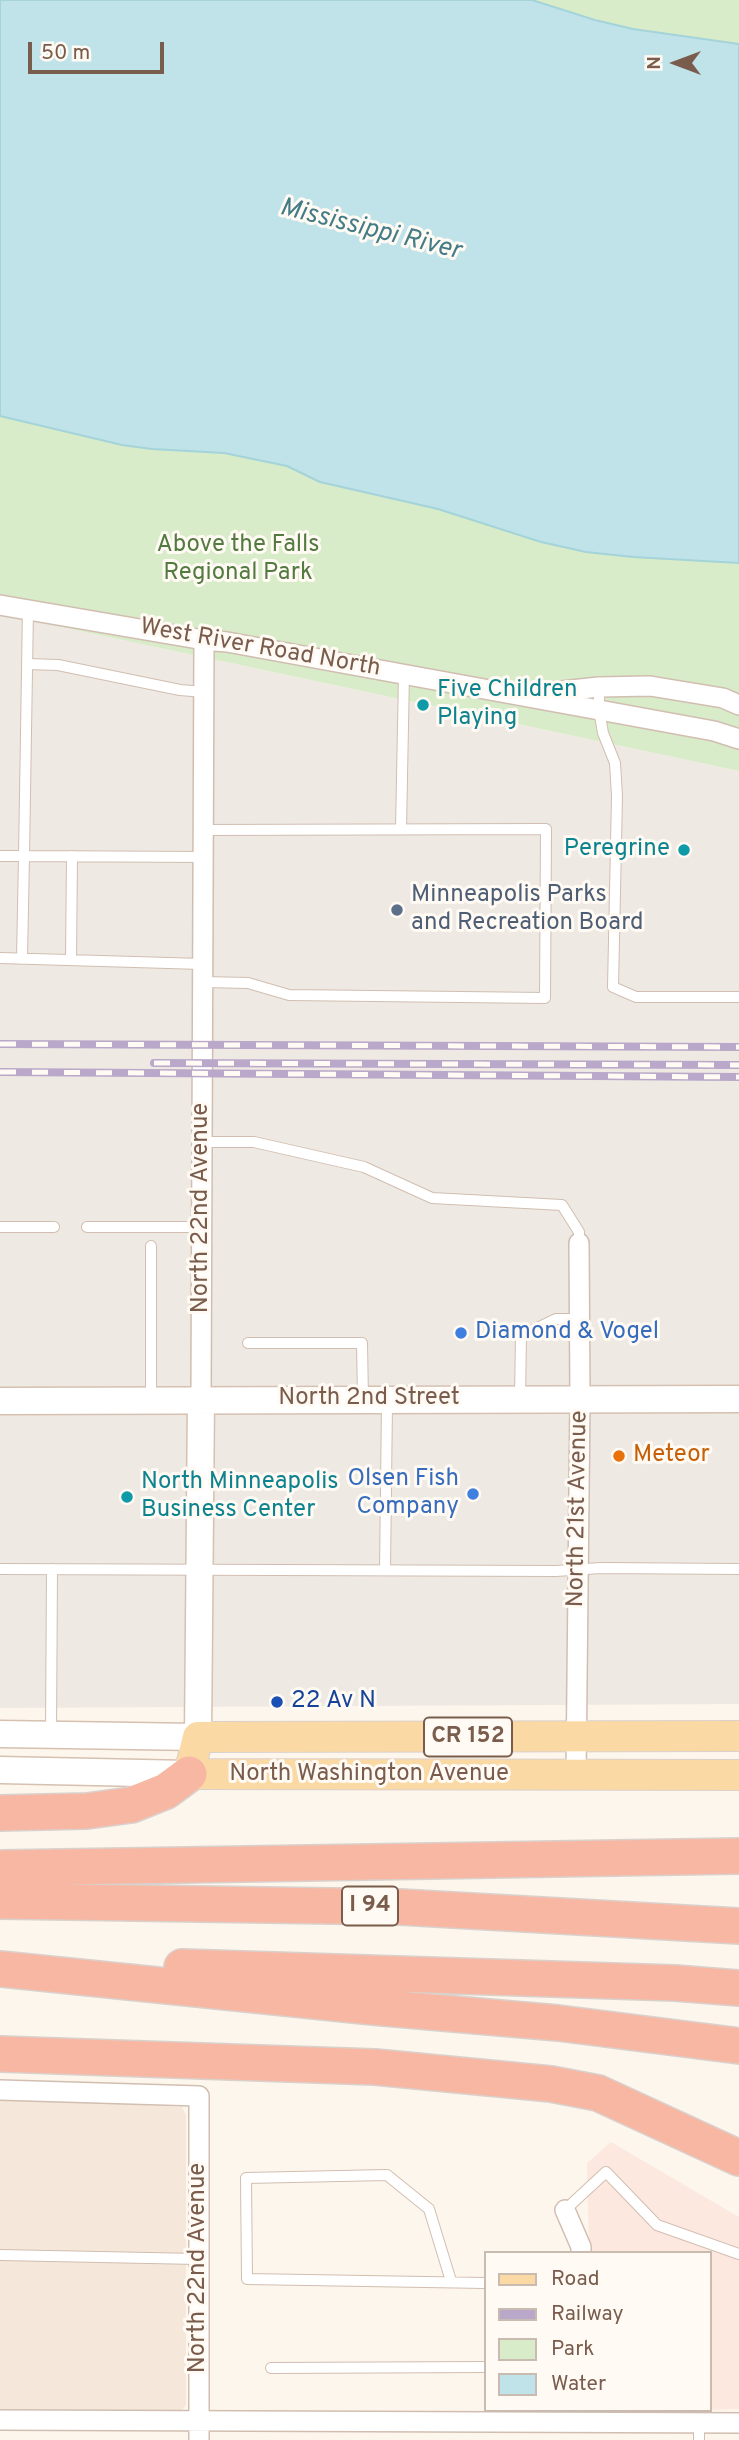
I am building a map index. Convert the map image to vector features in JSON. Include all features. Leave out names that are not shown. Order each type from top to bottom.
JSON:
[{"type":"highway","points":[[0,1813],[87,1811],[131,1805],[166,1791],[189,1774]]},
{"type":"highway","points":[[0,1868],[739,1856]]},
{"type":"highway","name":"I 94","points":[[0,1901],[400,1907],[739,1926]]},
{"type":"highway","points":[[0,1966],[269,1969],[675,1983],[739,1988]]},
{"type":"highway","points":[[0,1966],[373,2007],[558,2024],[739,2046]]},
{"type":"highway","points":[[0,2054],[375,2067],[551,2084],[598,2093],[739,2158]]},
{"type":"highway","points":[[551,2084],[627,2117],[739,2179]]},
{"type":"main road","name":"North Washington Avenue","points":[[198,1737],[739,1736]]},
{"type":"main road","name":"North 22nd Avenue","points":[[189,1774],[198,1737]]},
{"type":"main road","name":"North Washington Avenue","points":[[189,1774],[739,1775]]},
{"type":"street","name":"West River Road North","points":[[0,605],[404,674],[714,731],[739,739]]},
{"type":"street","name":"North 22nd Avenue","points":[[198,1737],[204,640]]},
{"type":"street","name":"West River Road North","points":[[519,696],[599,687],[650,686],[723,698],[739,705]]},
{"type":"street","name":"North 21st Avenue","points":[[576,1776],[579,1243]]},
{"type":"street","name":"North 2nd Street","points":[[0,1401],[739,1399]]},
{"type":"street","name":"North Washington Avenue","points":[[0,1734],[198,1737]]},
{"type":"street","name":"North Washington Avenue","points":[[0,1770],[189,1774]]},
{"type":"street","name":"North 22nd Avenue","points":[[0,2090],[200,2096],[200,2431]]},
{"type":"street","points":[[565,2210],[581,2251]]},
{"type":"street","points":[[0,2420],[200,2431],[580,2425],[699,2432],[739,2423]]},
{"type":"lane","points":[[22,959],[27,609]]},
{"type":"lane","points":[[27,664],[58,665],[180,690],[204,692]]},
{"type":"lane","points":[[401,829],[404,674]]},
{"type":"lane","points":[[599,687],[599,710],[603,733],[615,762],[617,796],[613,987],[636,997],[739,997]]},
{"type":"lane","points":[[0,958],[71,960],[203,973],[289,995],[545,999],[546,829],[203,830]]},
{"type":"lane","points":[[0,856],[203,857]]},
{"type":"lane","points":[[71,960],[72,856]]},
{"type":"lane","points":[[202,1143],[254,1143],[364,1167],[432,1198],[562,1205],[579,1232],[579,1243]]},
{"type":"lane","points":[[0,1227],[54,1227]]},
{"type":"lane","points":[[87,1227],[202,1227]]},
{"type":"lane","points":[[151,1246],[151,1401]]},
{"type":"lane","points":[[520,1399],[521,1336],[556,1319],[580,1319]]},
{"type":"lane","points":[[248,1343],[362,1343],[375,1399],[385,1570]]},
{"type":"lane","points":[[0,1569],[739,1569]]},
{"type":"lane","points":[[51,1734],[52,1569]]},
{"type":"lane","points":[[565,2210],[606,2172],[657,2225],[739,2254]]},
{"type":"lane","points":[[451,2281],[429,2209],[387,2175],[246,2178],[247,2280],[484,2283]]},
{"type":"lane","points":[[0,2255],[199,2259]]},
{"type":"lane","points":[[271,2368],[484,2367]]},
{"type":"shaded area","points":[[0,614],[739,771],[739,1704],[0,1708]]},
{"type":"shaded area","points":[[0,2098],[182,2107],[186,2115],[186,2405],[183,2409],[174,2413],[0,2411]]},
{"type":"shaded area","points":[[611,2142],[739,2217],[739,2409],[711,2410],[711,2251],[589,2251],[587,2163]]},
{"type":"green space","points":[[531,0],[739,0],[739,44],[633,30]]},
{"type":"green space","name":"Above the Falls Regional Park","points":[[0,416],[122,445],[224,453],[287,466],[320,482],[438,509],[541,542],[586,552],[739,563],[739,771],[0,614]]},
{"type":"water","name":"Mississippi River","points":[[0,0],[532,0],[633,29],[739,44],[739,563],[586,552],[541,542],[438,509],[320,482],[287,466],[224,453],[122,445],[0,416]]},
{"type":"railway","points":[[0,1044],[739,1047]]},
{"type":"railway","points":[[154,1063],[739,1065]]},
{"type":"railway","points":[[0,1072],[739,1077]]},
{"type":"place","name":"Five Children Playing","points":[[423,705]]},
{"type":"place","name":"Peregrine","points":[[684,850]]},
{"type":"place","name":"Minneapolis Parks and Recreation Board","points":[[397,910]]},
{"type":"place","name":"Diamond & Vogel","points":[[461,1333]]},
{"type":"place","name":"Meteor","points":[[619,1456]]},
{"type":"place","name":"Olsen Fish Company","points":[[473,1494]]},
{"type":"place","name":"North Minneapolis Business Center","points":[[127,1497]]},
{"type":"place","name":"22 Av N","points":[[277,1702]]}]
